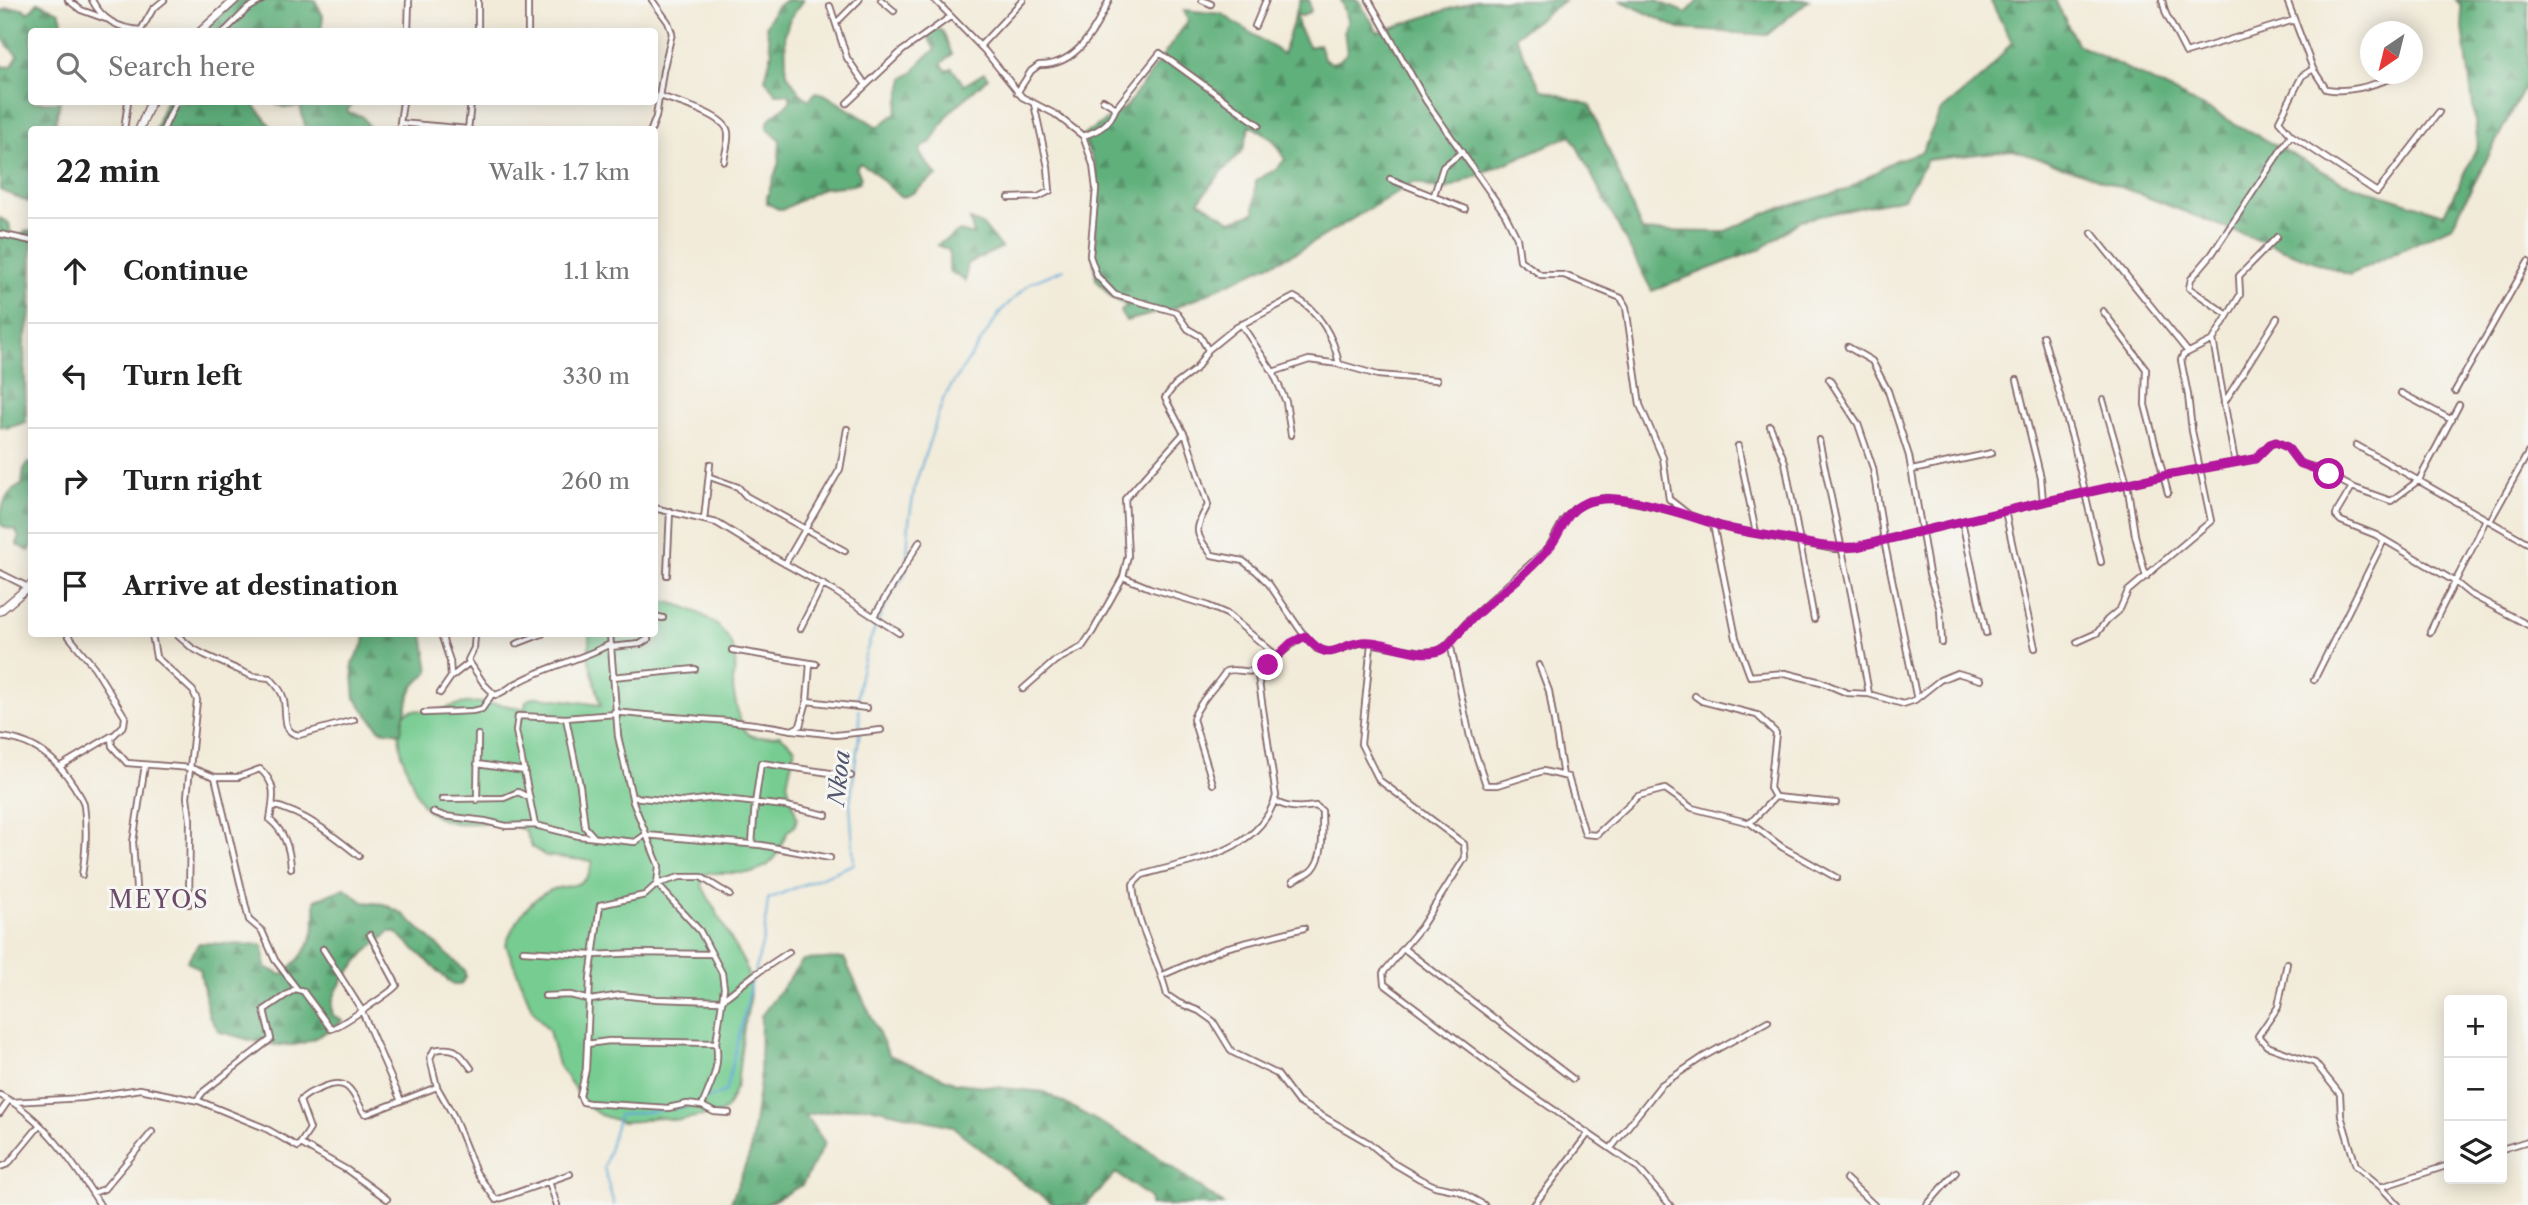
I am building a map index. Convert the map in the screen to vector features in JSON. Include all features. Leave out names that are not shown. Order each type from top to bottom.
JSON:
[{"type":"highway","points":[[204,28],[235,0]]},
{"type":"highway","points":[[141,126],[150,105]]},
{"type":"highway","points":[[0,611],[28,586]]},
{"type":"street","points":[[68,0],[95,16],[125,28]]},
{"type":"street","points":[[92,0],[107,19]]},
{"type":"street","points":[[143,28],[153,9],[164,0]]},
{"type":"street","points":[[228,28],[247,9],[262,0]]},
{"type":"street","points":[[408,28],[409,0]]},
{"type":"street","points":[[478,0],[478,28]]},
{"type":"street","points":[[528,0],[528,28]]},
{"type":"street","points":[[652,0],[668,22],[672,33],[656,117],[652,126]]},
{"type":"street","points":[[837,22],[859,0]]},
{"type":"street","points":[[881,0],[894,11]]},
{"type":"street","points":[[935,0],[980,46],[1017,93],[1055,114],[1083,135],[1093,165],[1096,189],[1090,256],[1097,276],[1115,295],[1176,312],[1188,329],[1200,336],[1208,350]]},
{"type":"street","points":[[980,46],[1023,0]]},
{"type":"street","points":[[1017,93],[1039,65],[1054,65],[1075,54],[1098,22],[1108,0]]},
{"type":"street","points":[[1202,0],[1211,4]]},
{"type":"street","points":[[1255,26],[1266,0]]},
{"type":"street","points":[[1369,0],[1426,100],[1505,214],[1517,238],[1520,260],[1541,275],[1564,275],[1621,298],[1626,307],[1640,405],[1663,458],[1669,499],[1689,515]]},
{"type":"street","points":[[2162,0],[2166,14],[2186,53],[2294,20]]},
{"type":"street","points":[[2287,0],[2313,69],[2326,89],[2341,92],[2372,84]]},
{"type":"street","points":[[830,6],[847,58],[866,85]]},
{"type":"street","points":[[847,103],[902,51],[950,17]]},
{"type":"street","points":[[1083,135],[1106,125],[1116,108],[1160,53],[1259,125]]},
{"type":"street","points":[[2313,69],[2302,76],[2279,121],[2291,135],[2377,192],[2439,112]]},
{"type":"street","points":[[660,96],[710,114],[725,123],[729,132],[724,161]]},
{"type":"street","points":[[1103,100],[1116,108]]},
{"type":"street","points":[[1009,198],[1038,197],[1050,191],[1048,167],[1034,103]]},
{"type":"street","points":[[125,126],[128,105]]},
{"type":"street","points":[[165,126],[175,105]]},
{"type":"street","points":[[400,126],[403,105]]},
{"type":"street","points":[[468,126],[471,105]]},
{"type":"street","points":[[2228,315],[2189,288],[2191,279],[2212,254],[2291,135]]},
{"type":"street","points":[[1434,195],[1443,167],[1462,152]]},
{"type":"street","points":[[1390,179],[1465,209]]},
{"type":"street","points":[[2092,233],[2188,352]]},
{"type":"street","points":[[0,234],[28,240]]},
{"type":"street","points":[[2077,642],[2097,633],[2107,620],[2120,610],[2128,591],[2211,521],[2202,468],[2192,431],[2189,395],[2181,360],[2188,352],[2213,340],[2240,295],[2239,276],[2277,237]]},
{"type":"street","points":[[2455,391],[2528,262]]},
{"type":"street","points":[[1339,364],[1330,334],[1318,317],[1301,300],[1294,297],[1241,324],[1208,350],[1196,369],[1175,385],[1165,398],[1184,433],[1208,505],[1197,525],[1197,536],[1212,555],[1243,561],[1256,571],[1269,584],[1305,636],[1317,649],[1330,652],[1363,642],[1421,652],[1438,651],[1549,547],[1563,521],[1574,509],[1587,502],[1606,498],[1640,503],[1713,523],[1834,549],[1884,540],[2163,475],[2255,459],[2270,444],[2276,442],[2287,447],[2299,463],[2391,501],[2419,480],[2459,405]]},
{"type":"street","points":[[2104,311],[2146,369],[2145,405],[2168,493]]},
{"type":"street","points":[[2224,404],[2277,318]]},
{"type":"street","points":[[1241,324],[1273,372],[1286,402],[1291,435]]},
{"type":"street","points":[[2043,336],[2101,562]]},
{"type":"street","points":[[2213,340],[2235,462]]},
{"type":"street","points":[[1848,347],[1872,361],[1888,391],[1912,470],[1920,531],[1940,609],[1942,643]]},
{"type":"street","points":[[1273,372],[1309,360],[1339,364],[1378,375],[1437,380]]},
{"type":"street","points":[[1829,379],[1858,424],[1872,468],[1916,695]]},
{"type":"street","points":[[2017,380],[2041,478],[2043,502]]},
{"type":"street","points":[[2401,393],[2452,419]]},
{"type":"street","points":[[2104,400],[2127,483],[2135,535],[2146,577]]},
{"type":"street","points":[[1770,426],[1785,462],[1814,619]]},
{"type":"street","points":[[785,564],[840,469],[847,429]]},
{"type":"street","points":[[1023,689],[1055,661],[1082,647],[1093,631],[1123,577],[1128,556],[1125,499],[1184,433]]},
{"type":"street","points":[[1819,440],[1869,694]]},
{"type":"street","points":[[2356,445],[2526,542],[2528,535]]},
{"type":"street","points":[[1738,446],[1756,533]]},
{"type":"street","points":[[1912,470],[1992,453]]},
{"type":"street","points":[[2430,632],[2454,581],[2528,453]]},
{"type":"street","points":[[704,520],[710,464]]},
{"type":"street","points":[[710,477],[738,487],[746,496],[845,551]]},
{"type":"street","points":[[2352,487],[2336,516],[2342,521],[2384,540],[2454,581],[2470,594],[2528,625]]},
{"type":"street","points":[[658,509],[717,523],[822,584],[899,633]]},
{"type":"street","points":[[2004,511],[2035,648]]},
{"type":"street","points":[[667,575],[670,512]]},
{"type":"street","points":[[1962,521],[1986,633]]},
{"type":"street","points":[[1713,523],[1736,638],[1750,677],[1785,673],[1821,682],[1847,693],[1869,694],[1903,704],[1916,700],[1940,680],[1957,674],[1981,680]]},
{"type":"street","points":[[2314,680],[2384,540]]},
{"type":"street","points":[[874,616],[920,541]]},
{"type":"street","points":[[0,573],[28,585]]},
{"type":"street","points":[[1123,577],[1150,589],[1227,614],[1277,656]]},
{"type":"street","points":[[800,629],[822,584]]},
{"type":"street","points":[[658,617],[663,618]]},
{"type":"street","points":[[1213,784],[1193,719],[1197,709],[1226,671],[1234,668],[1250,672],[1268,665],[1291,643],[1305,636]]},
{"type":"street","points":[[61,766],[114,734],[124,725],[125,717],[94,667],[69,637]]},
{"type":"street","points":[[153,637],[156,657],[193,691],[197,700],[187,797],[190,819],[189,904]]},
{"type":"street","points":[[179,637],[205,655],[252,676],[270,678],[283,695],[288,730],[292,734],[299,735],[354,720]]},
{"type":"street","points":[[443,637],[450,661],[451,677]]},
{"type":"street","points":[[475,637],[469,663],[493,693],[499,695],[519,681],[610,646],[640,644],[648,639]]},
{"type":"street","points":[[516,645],[535,637]]},
{"type":"street","points":[[610,637],[614,713],[632,797],[659,866],[657,884],[701,931],[710,954],[722,973],[724,988],[716,1043],[717,1070],[702,1106]]},
{"type":"street","points":[[1450,642],[1469,737],[1486,785],[1498,785],[1543,771],[1568,777],[1585,834],[1596,835],[1638,796],[1665,789],[1692,808],[1749,823],[1783,847],[1837,878]]},
{"type":"street","points":[[1371,643],[1361,744],[1380,780],[1464,844],[1465,858],[1421,927],[1383,973],[1384,984],[1515,1083],[1637,1167],[1670,1205]]},
{"type":"street","points":[[733,650],[813,664],[800,726],[793,730]]},
{"type":"street","points":[[440,693],[451,677],[469,663]]},
{"type":"street","points":[[1539,665],[1549,691],[1563,776]]},
{"type":"street","points":[[612,677],[695,669]]},
{"type":"street","points":[[1257,669],[1275,801],[1254,833],[1221,854],[1142,875],[1133,884],[1134,900],[1144,937],[1163,975],[1167,995],[1213,1021],[1232,1052],[1277,1074],[1298,1102],[1368,1143],[1420,1180],[1459,1191],[1483,1205]]},
{"type":"street","points":[[424,713],[482,709],[493,693]]},
{"type":"street","points":[[1695,696],[1702,701],[1757,715],[1776,733],[1770,788],[1775,797]]},
{"type":"street","points":[[807,701],[867,708]]},
{"type":"street","points":[[536,825],[516,731],[519,716],[566,718],[614,713],[751,722],[836,735],[881,730]]},
{"type":"street","points":[[566,718],[580,786],[585,827],[595,838]]},
{"type":"street","points":[[114,734],[111,738],[112,746],[127,763],[191,768],[215,777],[238,777],[260,768],[271,778],[274,793],[270,820],[280,828],[290,854],[291,868]]},
{"type":"street","points":[[477,800],[478,735]]},
{"type":"street","points":[[0,737],[20,740],[51,758],[61,766],[84,803],[87,846],[82,875]]},
{"type":"street","points":[[752,844],[754,804],[761,763],[851,776]]},
{"type":"street","points":[[477,764],[525,771]]},
{"type":"street","points":[[136,887],[133,842],[145,765]]},
{"type":"street","points":[[215,777],[249,920],[262,931],[275,960],[297,989],[303,991],[331,1029],[393,991],[397,985],[370,935]]},
{"type":"street","points":[[442,799],[504,799],[518,792],[528,797]]},
{"type":"street","points":[[632,797],[682,802],[714,798],[786,806],[826,815]]},
{"type":"street","points":[[1749,823],[1775,797]]},
{"type":"street","points":[[1775,797],[1836,803]]},
{"type":"street","points":[[1275,801],[1283,806],[1316,806],[1322,811],[1322,841],[1318,859],[1313,870],[1293,881]]},
{"type":"street","points":[[272,805],[287,808],[316,824],[359,856]]},
{"type":"street","points":[[433,812],[506,827],[536,825],[595,838],[635,842],[645,835],[752,844],[830,858]]},
{"type":"street","points":[[729,1113],[714,1112],[702,1106],[687,1104],[668,1108],[583,1102],[580,1096],[586,1069],[590,978],[600,905],[645,895],[657,884],[680,877],[701,877],[730,895]]},
{"type":"street","points":[[1163,975],[1225,948],[1304,928]]},
{"type":"street","points":[[1403,948],[1573,1079]]},
{"type":"street","points":[[323,949],[361,1009],[401,1101]]},
{"type":"street","points":[[523,951],[593,955],[710,954]]},
{"type":"street","points":[[545,996],[570,995],[591,1000],[621,995],[721,1001],[789,952]]},
{"type":"street","points":[[2287,963],[2278,1007],[2258,1036],[2267,1046],[2315,1063],[2340,1094],[2341,1116],[2356,1166],[2398,1205]]},
{"type":"street","points":[[197,1100],[203,1092],[271,1039],[264,1010],[297,989]]},
{"type":"street","points":[[1611,1148],[1661,1086],[1703,1057],[1768,1021]]},
{"type":"street","points":[[587,1044],[609,1041],[716,1043]]},
{"type":"street","points":[[471,1068],[455,1049],[433,1050],[430,1058],[437,1087],[453,1115],[476,1172],[496,1200],[570,1174]]},
{"type":"street","points":[[0,1113],[11,1101],[83,1098],[140,1089],[197,1100],[265,1128],[298,1147],[310,1129],[300,1101],[316,1090],[333,1084],[345,1084],[367,1114],[437,1087]]},
{"type":"street","points":[[0,1095],[40,1125],[76,1169],[100,1205]]},
{"type":"street","points":[[0,1167],[8,1164],[40,1125]]},
{"type":"street","points":[[93,1193],[104,1189],[152,1132]]},
{"type":"street","points":[[1534,1205],[1588,1134]]},
{"type":"street","points":[[2507,1147],[2528,1141]]},
{"type":"street","points":[[302,1144],[347,1170],[387,1199]]},
{"type":"street","points":[[2381,1187],[2444,1167]]},
{"type":"street","points":[[1927,1205],[1956,1172]]},
{"type":"street","points":[[1846,1179],[1874,1205]]},
{"type":"street","points":[[549,1182],[557,1205]]},
{"type":"green space","points":[[236,0],[315,0],[323,16],[321,28],[206,28]]},
{"type":"green space","points":[[786,0],[803,0],[789,21],[785,34],[787,74],[800,93],[809,100],[816,92],[824,94],[878,127],[896,113],[904,78],[915,71],[922,60],[935,50],[927,35],[930,30],[942,30],[952,54],[941,64],[947,71],[952,68],[964,85],[984,73],[988,78],[950,112],[931,142],[921,148],[920,154],[937,176],[911,194],[900,197],[873,171],[860,163],[856,167],[861,177],[859,182],[853,185],[823,188],[784,209],[767,203],[779,162],[780,140],[767,128],[768,122],[791,99],[788,94],[776,94],[765,79],[772,52],[766,27],[774,9]]},
{"type":"green space","points":[[1300,0],[1309,0],[1311,11],[1303,16],[1296,15],[1300,31],[1310,47],[1319,44],[1324,59],[1332,63],[1347,53],[1344,30],[1348,20],[1341,0],[1358,0],[1378,32],[1477,0],[1565,0],[1515,36],[1541,89],[1590,105],[1642,231],[1723,232],[1774,210],[1846,190],[1896,160],[1922,152],[1940,112],[1986,74],[2012,42],[1990,0],[2055,0],[2077,44],[2208,109],[2343,182],[2444,214],[2478,145],[2460,4],[2456,0],[2528,0],[2528,80],[2452,226],[2349,275],[2092,176],[2013,150],[1927,160],[1904,198],[1801,220],[1763,248],[1652,291],[1571,135],[1442,191],[1414,182],[1297,252],[1175,308],[1126,321],[1121,314],[1122,309],[1128,306],[1112,298],[1096,279],[1093,249],[1096,240],[1093,214],[1098,207],[1095,165],[1082,136],[1126,107],[1188,21],[1184,10],[1222,14],[1283,54]],"holes":[[[1250,125],[1273,140],[1285,159],[1277,169],[1256,180],[1254,213],[1231,221],[1199,201],[1243,150]]]},
{"type":"green space","points":[[1620,0],[1655,0],[1686,13],[1700,0],[1809,0],[1767,35],[1679,29]]},
{"type":"green space","points":[[38,2],[59,12],[62,20],[59,28],[28,28],[28,105],[59,105],[55,126],[28,126],[28,202],[0,190],[0,65],[12,66],[18,56],[3,37],[0,12],[7,8],[23,8],[28,13]]},
{"type":"green space","points":[[164,105],[255,105],[271,126],[156,126]]},
{"type":"green space","points":[[279,105],[352,105],[347,110],[349,113],[362,116],[369,126],[305,126],[300,106],[285,108]]},
{"type":"green space","points":[[0,218],[9,223],[11,235],[20,238],[28,231],[28,324],[24,343],[26,422],[8,428],[0,426]]},
{"type":"green space","points":[[970,220],[983,225],[1001,248],[967,264],[966,281],[949,271],[949,250],[937,245],[960,231],[974,235]]},
{"type":"green space","points":[[28,463],[28,550],[17,545],[19,537],[16,530],[0,524],[5,500],[16,487],[22,485],[24,469]]},
{"type":"green space","points":[[658,601],[701,614],[721,629],[733,649],[734,695],[743,728],[756,737],[780,735],[795,748],[787,783],[797,818],[795,826],[788,831],[774,859],[752,873],[709,873],[702,876],[702,886],[745,965],[750,983],[750,1001],[744,1026],[737,1085],[727,1108],[720,1113],[678,1120],[655,1117],[622,1122],[600,1115],[587,1106],[558,1065],[549,1031],[532,1009],[506,945],[518,920],[536,899],[551,890],[584,880],[589,874],[592,861],[546,856],[532,847],[525,830],[512,826],[499,823],[456,823],[440,819],[419,799],[402,755],[399,734],[401,720],[407,712],[414,710],[434,711],[473,703],[525,709],[526,701],[533,697],[601,705],[589,660],[589,637],[658,637]]},
{"type":"green space","points":[[365,637],[423,637],[429,671],[413,688],[401,733],[380,730],[355,698],[352,663],[364,644]]},
{"type":"green space","points":[[345,888],[363,902],[384,904],[403,914],[465,971],[465,979],[460,985],[453,985],[396,932],[389,932],[365,953],[337,991],[333,999],[333,1015],[343,1021],[314,1039],[283,1046],[220,1032],[209,1016],[200,970],[187,961],[199,943],[263,945],[265,967],[282,975],[299,959],[310,942],[315,924],[315,900]]},
{"type":"green space","points":[[844,958],[889,1055],[956,1083],[1044,1092],[1143,1146],[1224,1205],[1150,1205],[1150,1198],[1116,1173],[1086,1205],[1055,1205],[952,1126],[865,1106],[805,1115],[825,1143],[802,1185],[765,1205],[730,1205],[750,1153],[760,1082],[761,1016],[803,960]]},
{"type":"waterway","name":"Nkoa","points":[[907,558],[915,485],[944,397],[1001,311],[1030,283],[1064,269]]},
{"type":"waterway","name":"Nkoa","points":[[858,704],[860,676],[873,633],[906,567]]},
{"type":"waterway","name":"Nkoa","points":[[755,972],[764,936],[768,899],[854,864],[850,803],[860,729],[859,710]]},
{"type":"waterway","name":"Nkoa","points":[[707,1099],[726,1091],[753,977]]},
{"type":"waterway","name":"Nkoa","points":[[673,1109],[688,1106]]},
{"type":"waterway","name":"Nkoa","points":[[614,1205],[604,1168],[619,1115],[664,1110]]},
{"type":"district","name":"MEYOS","points":[[159,899]]},
{"type":"route","points":[[1268,665],[1291,643],[1305,636],[1317,649],[1330,652],[1363,642],[1421,652],[1438,651],[1549,547],[1563,521],[1574,509],[1587,502],[1606,498],[1689,515],[1727,528],[1834,549],[1856,547],[2163,475],[2255,459],[2270,444],[2276,442],[2287,447],[2299,463],[2329,474]]}]
